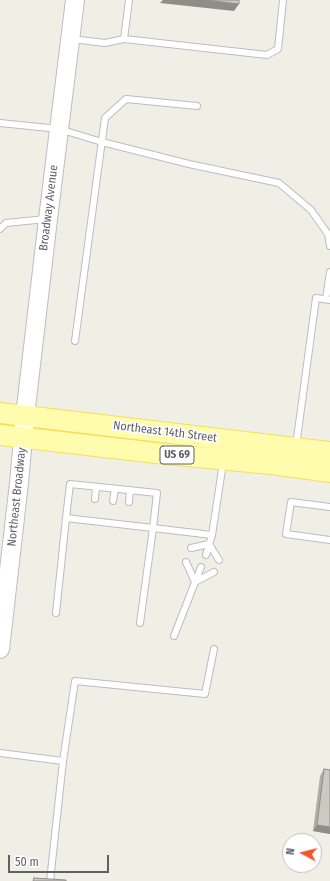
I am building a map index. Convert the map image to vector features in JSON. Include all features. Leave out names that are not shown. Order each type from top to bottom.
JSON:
[{"type":"main road","name":"Broadway Avenue","points":[[25,416],[75,0]]},
{"type":"main road","name":"Northeast 14th Street","points":[[0,413],[330,452]]},
{"type":"main road","name":"Northeast Broadway","points":[[0,649],[24,438],[25,416]]},
{"type":"main road","name":"Northeast 14th Street","points":[[0,435],[156,453],[271,464],[330,472]]},
{"type":"lane","points":[[124,39],[129,0]]},
{"type":"lane","points":[[70,39],[105,43],[124,39],[267,55],[278,49],[283,0]]},
{"type":"lane","points":[[75,342],[105,118],[126,99],[197,106]]},
{"type":"lane","points":[[0,123],[59,129],[102,142],[189,164],[279,183],[311,210],[328,234],[330,246]]},
{"type":"lane","points":[[0,229],[6,223],[48,219]]},
{"type":"lane","points":[[296,448],[316,298],[328,300],[330,272]]},
{"type":"lane","points":[[206,555],[212,535],[223,459]]},
{"type":"lane","points":[[56,613],[70,484],[157,493],[140,623]]},
{"type":"lane","points":[[95,499],[96,487]]},
{"type":"lane","points":[[113,501],[115,489]]},
{"type":"lane","points":[[129,502],[130,490]]},
{"type":"lane","points":[[330,506],[291,502],[286,534],[330,540]]},
{"type":"lane","points":[[92,520],[93,513]]},
{"type":"lane","points":[[110,523],[112,515]]},
{"type":"lane","points":[[126,525],[127,517]]},
{"type":"lane","points":[[66,518],[212,535]]},
{"type":"lane","points":[[191,548],[210,544]]},
{"type":"lane","points":[[210,544],[219,560]]},
{"type":"lane","points":[[186,562],[195,582]]},
{"type":"lane","points":[[174,636],[201,567]]},
{"type":"lane","points":[[195,582],[214,572]]},
{"type":"lane","points":[[50,881],[63,761],[75,681],[205,694],[214,649]]},
{"type":"lane","points":[[0,753],[63,761]]},
{"type":"building","points":[[205,0],[239,0],[239,4]]},
{"type":"building","points":[[324,769],[330,770],[330,827],[317,825]]},
{"type":"building","points":[[34,878],[66,880],[66,881],[33,881]]}]
